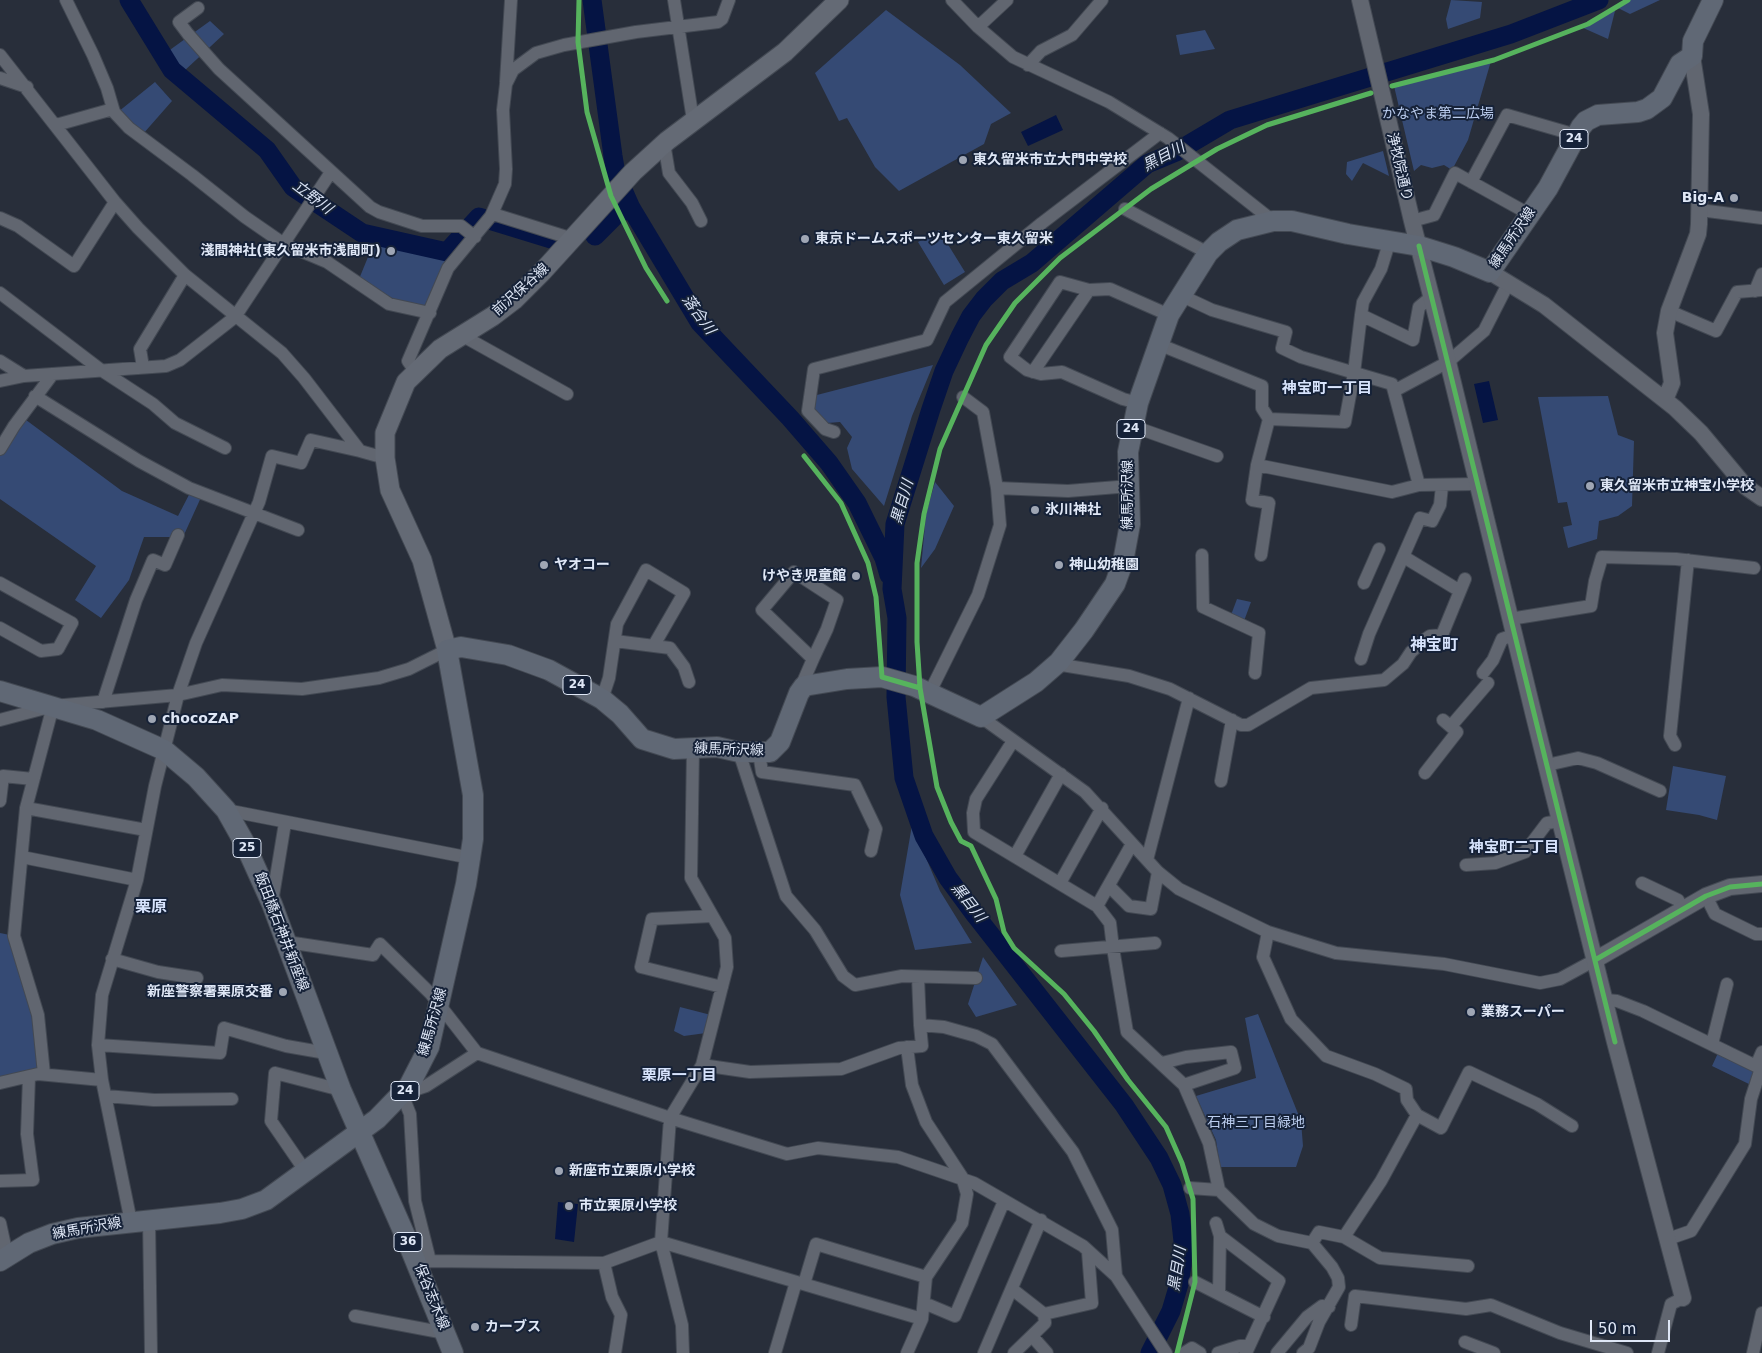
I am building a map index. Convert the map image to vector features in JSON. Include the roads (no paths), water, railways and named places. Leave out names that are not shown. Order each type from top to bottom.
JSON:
[{"type":"main road","name":"前沢保谷線","points":[[447,650],[422,560],[390,490],[385,458],[385,433],[406,382],[415,371],[440,349],[463,336],[514,300],[573,239],[633,172],[664,143],[785,52],[838,0]]},
{"type":"main road","points":[[1692,56],[1693,41],[1713,0]]},
{"type":"main road","name":"練馬所沢線","points":[[981,717],[1036,682],[1059,662],[1084,630],[1114,584],[1123,562],[1130,524],[1128,452],[1138,403],[1169,315],[1208,253],[1219,242],[1235,232],[1273,221],[1292,221],[1348,234],[1418,246],[1454,257],[1490,272],[1528,214],[1548,188],[1576,135],[1586,121],[1592,117],[1628,114],[1655,104],[1668,89],[1680,64],[1692,56]]},
{"type":"main road","name":"練馬所沢線","points":[[3,1258],[52,1234],[242,1209],[273,1197],[389,1109],[411,1082],[429,1047],[440,1006],[471,858],[473,795],[447,650],[461,647],[508,655],[549,670],[602,699],[642,739],[674,749],[717,748],[749,753],[770,752],[780,742],[799,693],[804,686]]},
{"type":"main road","points":[[804,686],[846,679],[882,677],[922,689],[981,717]]},
{"type":"main road","name":"飯田橋石神井新座線","points":[[0,691],[53,706],[111,726],[164,750],[196,777],[226,810],[244,842],[272,904],[326,1052],[360,1132]]},
{"type":"main road","name":"保谷志木線","points":[[360,1132],[424,1264],[453,1353]]},
{"type":"street","points":[[66,0],[93,55],[113,110],[138,136],[192,175],[244,218],[284,244],[327,262],[389,304],[430,312]]},
{"type":"street","points":[[415,371],[408,361],[448,268],[472,231],[492,215],[505,184],[503,110],[511,0]]},
{"type":"street","points":[[674,0],[680,26],[693,120]]},
{"type":"street","points":[[506,84],[513,70],[536,53],[578,42],[718,22],[722,19],[729,0]]},
{"type":"street","points":[[952,0],[999,47],[1028,65],[1109,102],[1160,133],[1273,221]]},
{"type":"street","points":[[978,27],[1007,0]]},
{"type":"street","points":[[1028,65],[1041,51],[1072,35],[1102,0]]},
{"type":"street","name":"浄牧院通り","points":[[1360,0],[1418,246],[1512,627],[1595,960],[1683,1298]]},
{"type":"street","points":[[198,8],[179,22],[219,70],[331,172],[379,212],[422,226],[472,231]]},
{"type":"street","points":[[0,55],[27,87],[114,202],[185,276],[282,353],[304,378],[360,451]]},
{"type":"street","points":[[1665,400],[1672,383],[1665,333],[1669,311],[1698,234],[1700,210],[1701,114],[1692,56]]},
{"type":"street","points":[[0,78],[27,87]]},
{"type":"street","points":[[56,125],[113,110]]},
{"type":"street","points":[[1471,182],[1507,115],[1576,135]]},
{"type":"street","points":[[834,432],[825,429],[808,411],[814,368],[927,340],[945,302],[1042,222],[1160,133]]},
{"type":"street","points":[[664,143],[669,173],[692,203],[701,221]]},
{"type":"street","points":[[0,381],[24,376],[166,366],[180,360],[235,317],[284,244],[311,199],[331,172]]},
{"type":"street","points":[[1412,221],[1434,215],[1454,172],[1528,214]]},
{"type":"street","points":[[0,218],[18,226],[74,266],[114,202]]},
{"type":"street","points":[[1125,209],[1208,253]]},
{"type":"street","points":[[1700,210],[1762,218]]},
{"type":"street","points":[[492,215],[573,239]]},
{"type":"street","points":[[1268,419],[1345,422],[1354,373],[1363,302],[1381,269],[1390,240]]},
{"type":"street","points":[[1490,272],[1510,282],[1544,305],[1665,400],[1701,432],[1746,487],[1762,498]]},
{"type":"street","points":[[1669,311],[1716,331],[1737,292],[1759,290],[1762,274]]},
{"type":"street","points":[[143,367],[140,349],[185,276]]},
{"type":"street","points":[[1138,403],[1123,399],[1062,372],[1042,374],[1027,370],[1010,357],[1060,282],[1089,290],[1110,289],[1169,315]]},
{"type":"street","points":[[1394,391],[1448,362],[1484,331],[1510,282]]},
{"type":"street","points":[[1033,372],[1089,290]]},
{"type":"street","points":[[0,293],[101,370],[153,404],[175,423],[225,448]]},
{"type":"street","points":[[1180,295],[1212,310],[1286,332],[1282,348],[1301,356],[1392,384],[1419,485]]},
{"type":"street","points":[[1361,315],[1413,340],[1419,306],[1431,297]]},
{"type":"street","points":[[463,336],[567,394]]},
{"type":"street","points":[[1158,344],[1262,386],[1262,408],[1268,419],[1257,465],[1252,500],[1270,503],[1261,554]]},
{"type":"street","points":[[0,361],[24,376]]},
{"type":"street","points":[[0,449],[52,375]]},
{"type":"street","points":[[36,396],[139,462],[189,488],[298,530]]},
{"type":"street","points":[[922,689],[978,595],[1000,525],[997,488],[983,412],[963,397]]},
{"type":"street","points":[[1132,426],[1217,456]]},
{"type":"street","points":[[151,1353],[140,1221],[102,1080],[98,1045],[102,995],[137,880],[146,830],[178,696],[196,643],[254,514],[272,456],[301,463],[311,440],[385,458]]},
{"type":"street","points":[[1257,465],[1392,492],[1419,485],[1477,484]]},
{"type":"street","points":[[997,488],[1068,491],[1130,486]]},
{"type":"street","points":[[1361,659],[1369,634],[1420,518],[1432,522],[1440,505],[1442,486]]},
{"type":"street","points":[[103,702],[136,600],[152,560],[165,565],[178,535]]},
{"type":"street","points":[[1364,583],[1379,549]]},
{"type":"street","points":[[1202,555],[1202,607],[1259,633],[1255,673]]},
{"type":"street","points":[[1059,662],[1062,665],[1129,676],[1170,689],[1241,725],[1248,725],[1311,688],[1384,680],[1403,664],[1422,641],[1430,636],[1442,635],[1463,585],[1404,557]]},
{"type":"street","points":[[1425,773],[1457,732],[1447,723],[1485,678],[1502,638],[1512,627],[1591,606],[1595,581],[1602,557],[1688,560],[1754,568]]},
{"type":"street","points":[[1675,745],[1670,736],[1688,560]]},
{"type":"street","points":[[602,699],[609,678],[617,624],[646,570],[684,593],[654,645]]},
{"type":"street","points":[[804,686],[803,682],[814,659],[837,600],[794,572],[762,610],[814,659]]},
{"type":"street","points":[[0,583],[72,623],[58,648],[41,651],[0,628]]},
{"type":"street","points":[[615,641],[670,648],[684,667],[689,682]]},
{"type":"street","points":[[0,720],[53,706],[178,696],[222,685],[302,689],[379,678],[409,669],[447,650]]},
{"type":"street","points":[[1147,860],[1189,698]]},
{"type":"street","points":[[44,1074],[38,1015],[14,936],[26,808],[53,706]]},
{"type":"street","points":[[981,717],[1061,774],[1102,808],[1158,872],[1178,889],[1268,932],[1336,953],[1444,964],[1540,983],[1560,979],[1706,896],[1730,887],[1762,884]]},
{"type":"street","points":[[1221,781],[1232,720]]},
{"type":"street","points":[[1013,741],[976,799],[973,813],[974,832],[1097,906],[1110,923],[1112,948],[1128,1032],[1184,1085],[1209,1143],[1219,1190],[1254,1224],[1278,1236],[1312,1242],[1323,1254],[1338,1278],[1339,1287],[1319,1322],[1308,1348],[1303,1353]]},
{"type":"street","points":[[683,1353],[682,1325],[661,1242],[670,1118],[702,1065],[727,967],[725,938],[691,878],[693,748]]},
{"type":"street","points":[[749,753],[762,772],[855,785],[876,830],[871,850]]},
{"type":"street","points":[[749,753],[786,896],[815,930],[843,976],[855,985],[902,976],[976,978]]},
{"type":"street","points":[[1547,765],[1578,758],[1597,763],[1660,791]]},
{"type":"street","points":[[1015,856],[1061,774]]},
{"type":"street","points":[[0,801],[3,776],[33,779]]},
{"type":"street","points":[[26,808],[146,830]]},
{"type":"street","points":[[1060,883],[1102,808]]},
{"type":"street","points":[[226,810],[471,858]]},
{"type":"street","points":[[1466,865],[1495,863],[1525,852],[1547,823],[1561,821]]},
{"type":"street","points":[[272,904],[285,823]]},
{"type":"street","points":[[1097,906],[1132,844]]},
{"type":"street","points":[[22,858],[137,880]]},
{"type":"street","points":[[1109,886],[1129,906],[1151,909],[1158,872]]},
{"type":"street","points":[[1642,883],[1678,900],[1683,909]]},
{"type":"street","points":[[1706,896],[1715,914],[1756,934],[1762,934]]},
{"type":"street","points":[[712,916],[652,919],[641,967],[722,987]]},
{"type":"street","points":[[1268,932],[1263,957],[1291,1019],[1326,1056],[1375,1074],[1406,1090],[1407,1100],[1417,1116],[1441,1128],[1469,1072],[1537,1104],[1572,1126]]},
{"type":"street","points":[[287,942],[373,955],[380,944],[431,994],[477,1053],[670,1118],[787,1154],[818,1148],[898,1157],[962,1177],[1041,1220],[1083,1246],[1116,1276],[1166,1353]]},
{"type":"street","points":[[1061,951],[1155,943]]},
{"type":"street","points":[[112,959],[158,972],[197,978]]},
{"type":"street","points":[[702,1065],[750,1072],[841,1069],[908,1047],[922,1046],[918,977]]},
{"type":"street","points":[[1712,1044],[1727,984]]},
{"type":"street","points":[[1606,1000],[1617,1001],[1644,1011],[1760,1068]]},
{"type":"street","points":[[920,1025],[944,1027],[976,1036],[992,1044],[1073,1152],[1112,1230],[1116,1276]]},
{"type":"street","points":[[98,1045],[220,1053],[224,1028],[286,1046],[326,1052]]},
{"type":"street","points":[[907,1353],[922,1319],[926,1277],[962,1223],[967,1194],[962,1177],[926,1122],[912,1085],[908,1047]]},
{"type":"street","points":[[1162,1063],[1186,1057],[1231,1052],[1235,1068],[1184,1085]]},
{"type":"street","points":[[1668,1239],[1691,1231],[1745,1144],[1751,1099],[1760,1068],[1762,1052]]},
{"type":"street","points":[[477,1053],[426,1086],[402,1094],[410,1114],[415,1201],[424,1264],[604,1263],[661,1242],[922,1319]]},
{"type":"street","points":[[306,1172],[271,1121],[274,1073],[341,1090]]},
{"type":"street","points":[[0,1083],[44,1074],[102,1080]]},
{"type":"street","points":[[0,1181],[33,1180],[27,1134],[29,1077]]},
{"type":"street","points":[[106,1096],[154,1100],[232,1099]]},
{"type":"street","points":[[1344,1237],[1381,1181],[1417,1116]]},
{"type":"street","points":[[1190,1188],[1219,1190]]},
{"type":"street","points":[[924,1303],[955,1316],[1004,1201]]},
{"type":"street","points":[[984,1353],[1041,1220]]},
{"type":"street","points":[[0,1223],[3,1258]]},
{"type":"street","points":[[1216,1223],[1220,1236],[1219,1294]]},
{"type":"street","points":[[1312,1242],[1319,1232],[1344,1237],[1380,1258],[1468,1266]]},
{"type":"street","points":[[1218,1353],[1240,1346],[1248,1350],[1279,1281],[1220,1236]]},
{"type":"street","points":[[774,1353],[816,1244],[926,1277]]},
{"type":"street","points":[[1044,1314],[1092,1303],[1088,1252]]},
{"type":"street","points":[[604,1263],[612,1297],[621,1315],[615,1353]]},
{"type":"street","points":[[1196,1282],[1264,1317]]},
{"type":"street","points":[[1012,1289],[1044,1314],[1045,1323],[1014,1353]]},
{"type":"street","points":[[1351,1325],[1355,1296],[1466,1309],[1491,1305],[1560,1333],[1627,1353]]},
{"type":"street","points":[[1658,1353],[1671,1304],[1683,1298]]},
{"type":"street","points":[[1277,1353],[1307,1317],[1322,1306],[1328,1306]]},
{"type":"street","points":[[1753,1353],[1762,1313]]},
{"type":"street","points":[[355,1316],[445,1333]]},
{"type":"street","points":[[1032,1336],[1047,1353]]},
{"type":"street","points":[[1465,1342],[1494,1353]]},
{"type":"street","points":[[1184,1353],[1192,1348],[1200,1353]]},
{"type":"waterway","name":"立野川","points":[[129,0],[172,70],[267,150],[293,187],[362,233],[447,252],[479,217],[554,240]]},
{"type":"waterway","name":"落合川","points":[[592,0],[616,174],[631,208],[700,323],[790,418],[829,463],[857,503],[884,558],[889,575]]},
{"type":"waterway","name":"黒目川","points":[[1150,1353],[1171,1311],[1179,1284],[1182,1265],[1183,1241],[1180,1214],[1172,1185],[1159,1158],[1124,1105],[948,878],[924,836],[904,778],[896,697],[897,618],[892,589],[895,524],[931,409],[944,371],[960,337],[971,316],[984,299],[1002,281],[1032,263],[1147,164],[1176,152],[1230,120],[1511,34],[1599,0]]},
{"type":"waterway","name":"立野川","points":[[595,236],[617,214],[631,208]]},
{"type":"place","name":"東久留米市立大門中学校","points":[[963,160]]},
{"type":"place","name":"Big-A","points":[[1734,198]]},
{"type":"place","name":"東京ドームスポーツセンター東久留米","points":[[805,239]]},
{"type":"place","name":"淺間神社(東久留米市浅間町)","points":[[391,251]]},
{"type":"place","name":"東久留米市立神宝小学校","points":[[1590,486]]},
{"type":"place","name":"氷川神社","points":[[1035,510]]},
{"type":"place","name":"ヤオコー","points":[[544,565]]},
{"type":"place","name":"神山幼稚園","points":[[1059,565]]},
{"type":"place","name":"けやき児童館","points":[[856,576]]},
{"type":"place","name":"chocoZAP","points":[[152,719]]},
{"type":"place","name":"新座警察署栗原交番","points":[[283,992]]},
{"type":"place","name":"業務スーパー","points":[[1471,1012]]},
{"type":"place","name":"新座市立栗原小学校","points":[[559,1171]]},
{"type":"place","name":"市立栗原小学校","points":[[569,1206]]},
{"type":"place","name":"カーブス","points":[[475,1327]]},
{"type":"district","name":"神宝町一丁目","points":[[1327,389]]},
{"type":"district","name":"神宝町","points":[[1434,646]]},
{"type":"district","name":"神宝町二丁目","points":[[1514,848]]},
{"type":"district","name":"栗原","points":[[151,908]]},
{"type":"district","name":"栗原一丁目","points":[[679,1076]]},
{"type":"park label","name":"かなやま第二広場","points":[[1438,114]]},
{"type":"park label","name":"石神三丁目緑地","points":[[1256,1123]]}]
